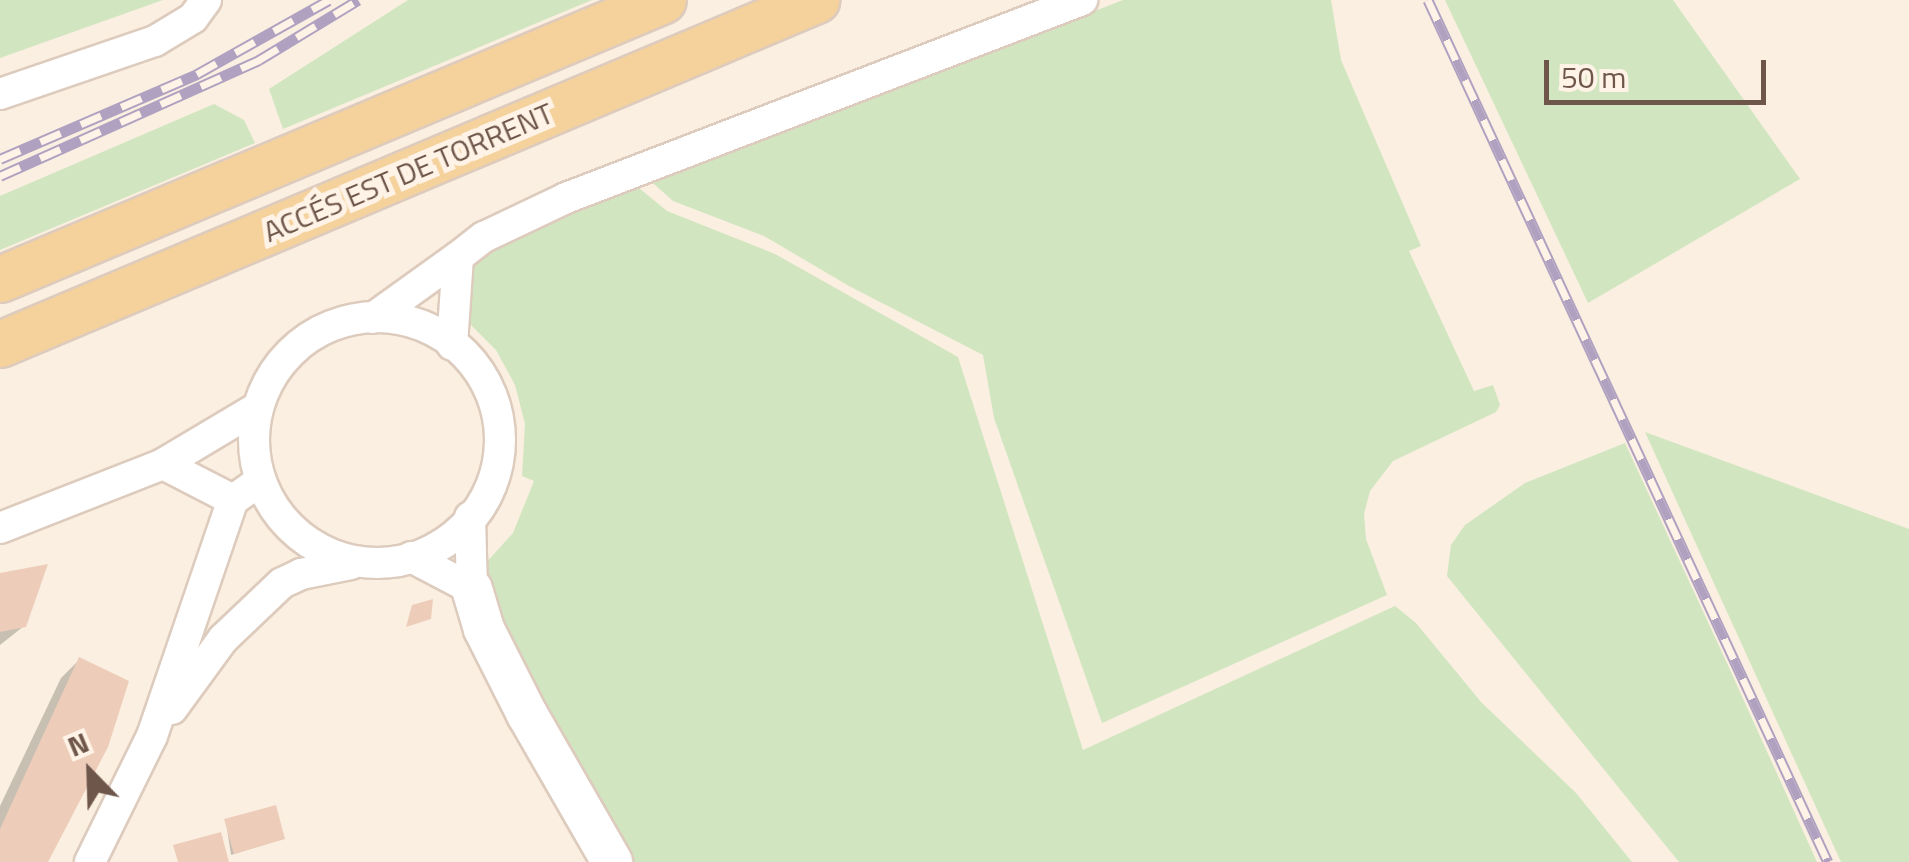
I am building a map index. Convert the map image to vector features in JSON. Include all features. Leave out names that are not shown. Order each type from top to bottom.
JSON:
[{"type":"main road","name":"ACCÉS EST DE TORRENT","points":[[0,279],[663,0]]},
{"type":"main road","name":"ACCÉS EST DE TORRENT","points":[[0,344],[816,0]]},
{"type":"street","points":[[0,94],[155,41],[193,18],[206,0]]},
{"type":"street","points":[[373,318],[484,237],[566,198],[1082,0]]},
{"type":"street","points":[[452,345],[458,257]]},
{"type":"street","points":[[152,736],[223,639],[282,584],[301,574],[411,557],[450,540],[488,497],[502,442],[497,405],[478,366],[432,328],[387,316],[331,325],[304,340],[271,375],[257,408],[253,439],[260,480],[283,521],[351,564]]},
{"type":"street","points":[[0,528],[163,464],[257,408]]},
{"type":"street","points":[[163,464],[233,500]]},
{"type":"street","points":[[90,862],[152,736],[233,500],[260,480]]},
{"type":"street","points":[[470,517],[472,589],[484,629],[527,714],[612,862]]},
{"type":"street","points":[[411,557],[472,589]]},
{"type":"green space","points":[[0,0],[163,0],[0,58]]},
{"type":"green space","points":[[408,0],[592,0],[283,129],[269,89]]},
{"type":"green space","points":[[1123,0],[1331,0],[1341,60],[1421,246],[1409,251],[1474,391],[1493,385],[1500,405],[1496,412],[1393,461],[1370,491],[1364,514],[1366,539],[1387,595],[1102,723],[994,418],[983,355],[849,286],[764,236],[673,201],[653,183]]},
{"type":"green space","points":[[1445,0],[1673,0],[1800,179],[1588,303]]},
{"type":"green space","points":[[214,104],[244,120],[255,143],[0,250],[0,196]]},
{"type":"green space","points":[[639,188],[667,211],[775,254],[958,357],[1083,750],[1395,606],[1416,623],[1481,702],[1576,793],[1632,862],[625,862],[475,575],[513,533],[534,481],[522,476],[525,424],[515,385],[496,350],[464,318],[464,269],[498,242]]},
{"type":"green space","points":[[1645,432],[1909,529],[1909,862],[1841,862]]},
{"type":"green space","points":[[1625,443],[1817,862],[1679,862],[1447,576],[1451,545],[1465,525],[1525,483]]},
{"type":"building","points":[[48,564],[26,627],[0,632],[0,573]]},
{"type":"building","points":[[433,599],[431,619],[406,627],[412,605]]},
{"type":"building","points":[[79,657],[129,681],[108,747],[48,862],[0,862],[0,829]]},
{"type":"building","points":[[276,805],[285,839],[234,854],[224,819]]},
{"type":"building","points":[[221,832],[229,862],[178,862],[173,845]]},
{"type":"railway","points":[[0,159],[197,74],[329,0]]},
{"type":"railway","points":[[0,176],[259,60],[358,0]]},
{"type":"railway","points":[[1428,0],[1828,862]]}]
